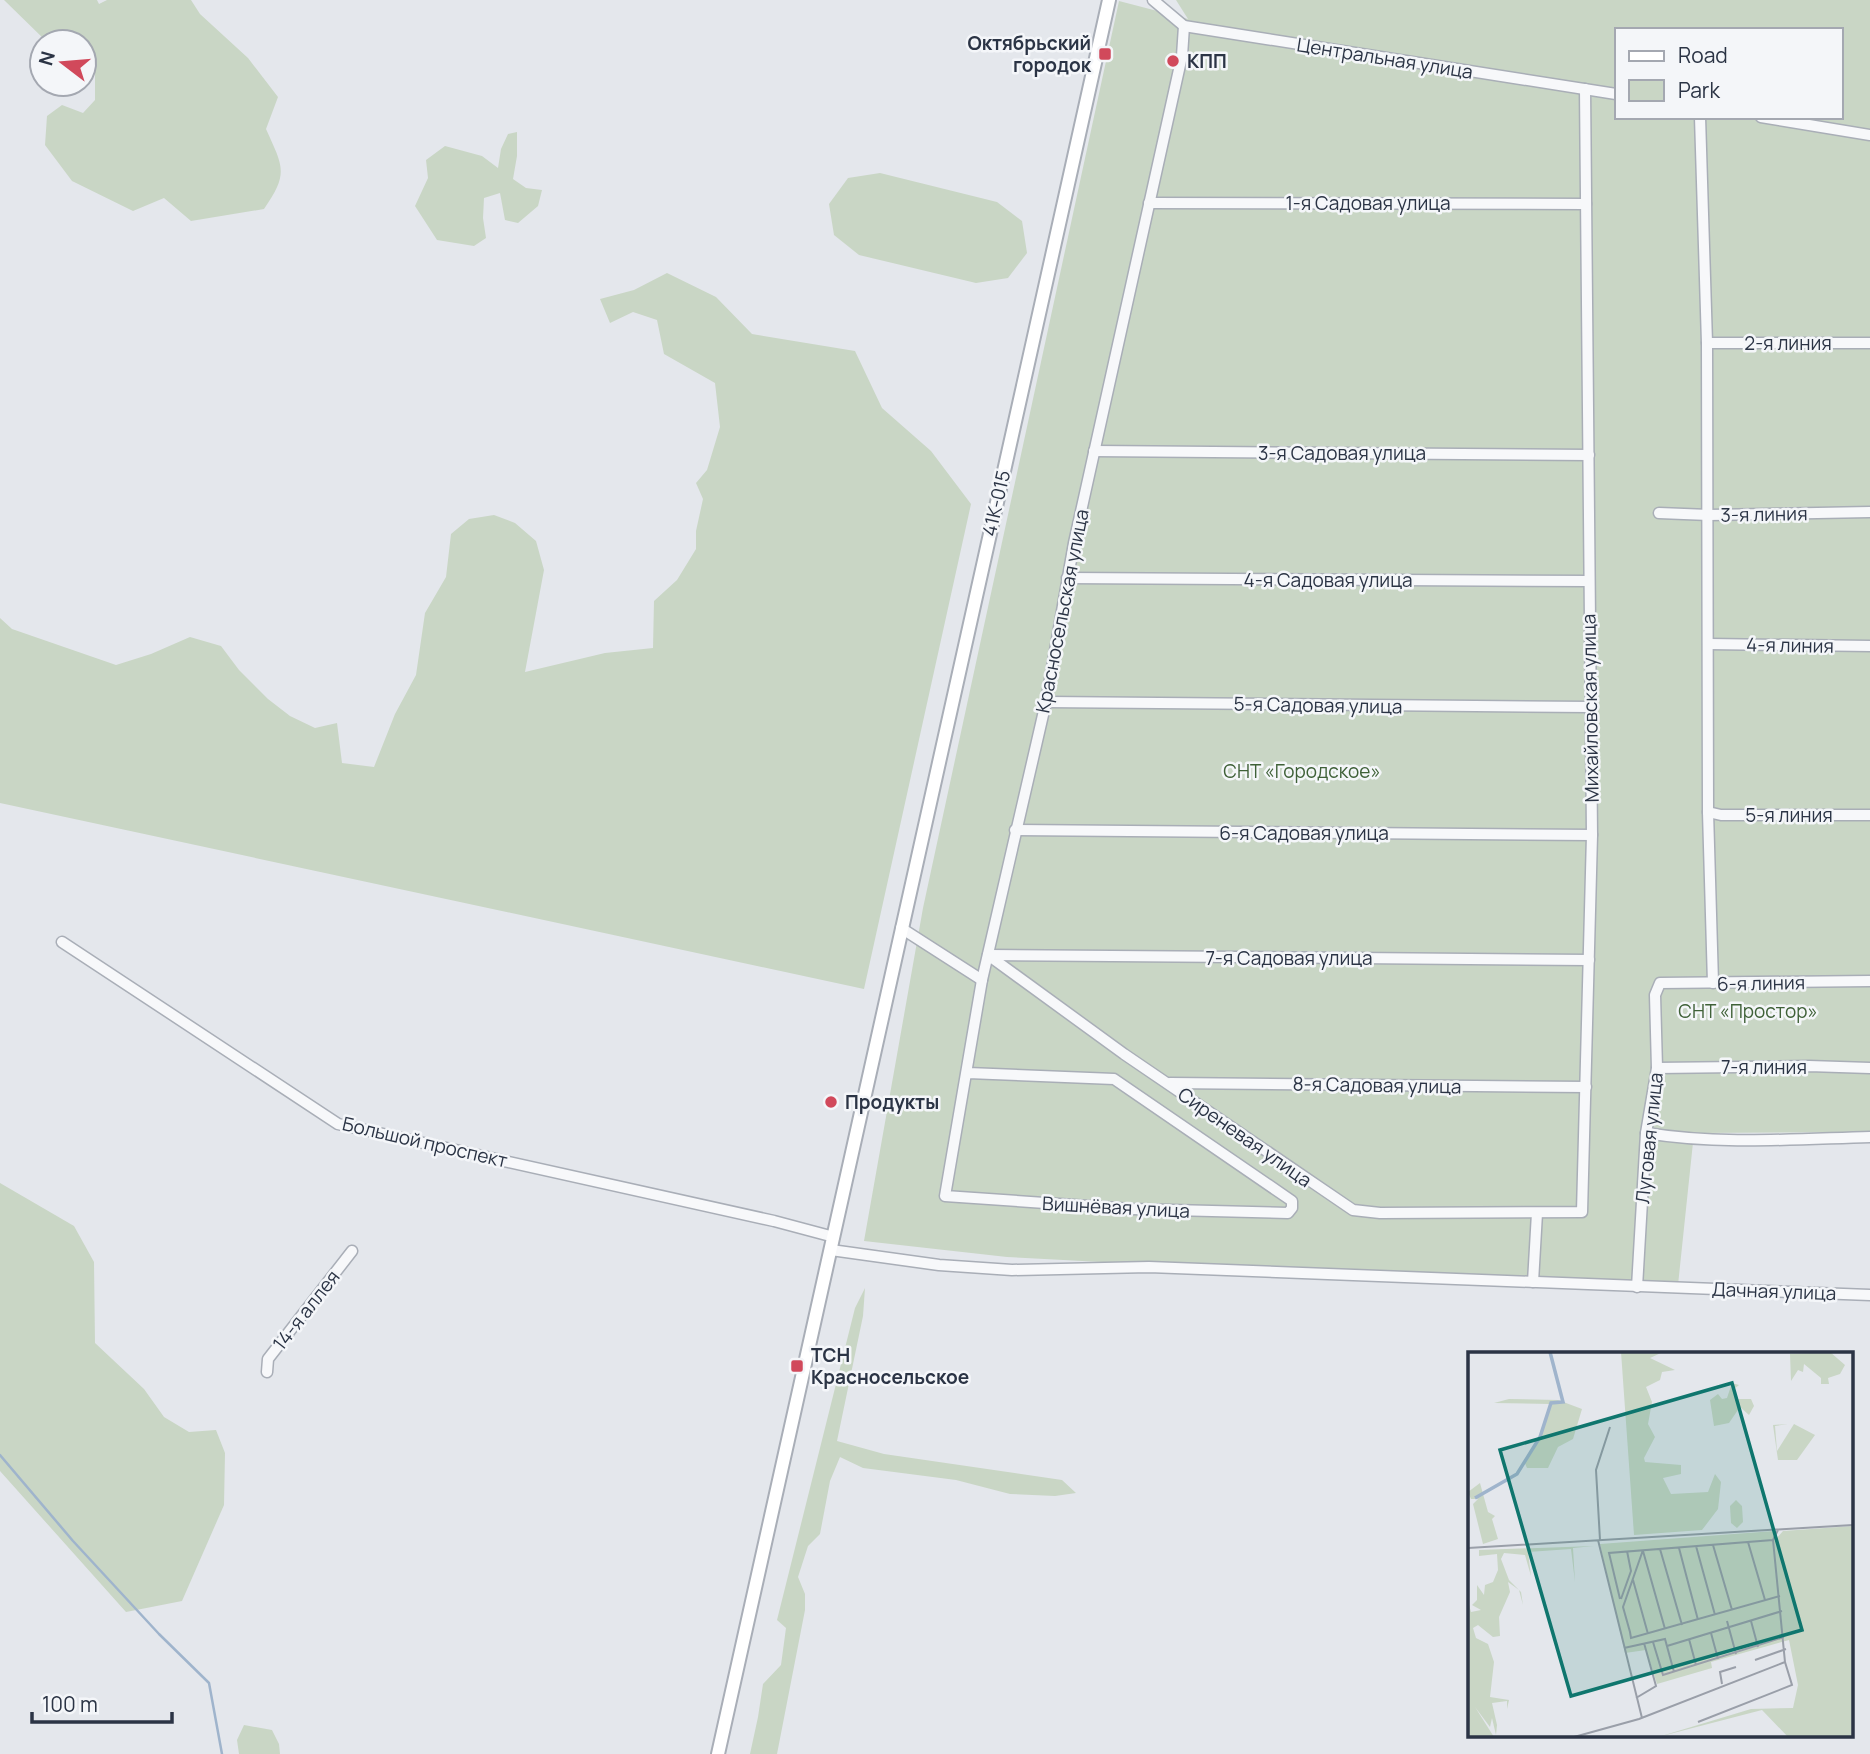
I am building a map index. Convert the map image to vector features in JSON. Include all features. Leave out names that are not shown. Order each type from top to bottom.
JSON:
[{"type":"main road","name":"41К-015","points":[[718,1754],[1109,0]]},
{"type":"street","points":[[1153,0],[1184,26]]},
{"type":"street","name":"Центральная улица","points":[[1184,26],[1615,94]]},
{"type":"street","name":"Красносельская улица","points":[[945,1196],[982,980],[1046,702],[1067,578],[1182,56],[1184,26]]},
{"type":"street","name":"Михайловская улица","points":[[1537,1213],[1581,1212],[1592,835],[1585,89]]},
{"type":"street","points":[[1700,119],[1707,343],[1708,812],[1713,984]]},
{"type":"street","points":[[1773,119],[1870,135]]},
{"type":"street","name":"1-я Садовая улица","points":[[1149,202],[1586,204]]},
{"type":"street","name":"2-я линия","points":[[1707,343],[1870,343]]},
{"type":"street","name":"3-я Садовая улица","points":[[1094,451],[1589,455]]},
{"type":"street","name":"3-я линия","points":[[1659,513],[1709,515],[1870,512]]},
{"type":"street","name":"4-я Садовая улица","points":[[1067,578],[1589,582]]},
{"type":"street","name":"4-я линия","points":[[1709,644],[1870,646]]},
{"type":"street","name":"5-я Садовая улица","points":[[1046,702],[1590,707]]},
{"type":"street","name":"5-я линия","points":[[1708,812],[1721,815],[1870,815]]},
{"type":"street","name":"6-я Садовая улица","points":[[1015,830],[1592,835]]},
{"type":"street","points":[[901,928],[982,980]]},
{"type":"street","name":"Большой проспект","points":[[62,942],[338,1124],[774,1221],[832,1243],[939,1265],[1012,1270],[1149,1267],[1533,1282]]},
{"type":"street","name":"7-я Садовая улица","points":[[988,956],[1589,960]]},
{"type":"street","name":"Сиреневая улица","points":[[988,956],[1353,1210],[1380,1213],[1537,1213]]},
{"type":"street","name":"6-я линия","points":[[1656,989],[1660,983],[1668,982],[1713,984],[1870,981]]},
{"type":"street","name":"Луговая улица","points":[[1637,1287],[1646,1133],[1657,1068],[1656,989]]},
{"type":"street","name":"7-я линия","points":[[1657,1068],[1870,1068]]},
{"type":"street","name":"Вишнёвая улица","points":[[945,1196],[1132,1209],[1288,1213],[1292,1208],[1292,1201],[1114,1079],[968,1073]]},
{"type":"street","name":"8-я Садовая улица","points":[[1168,1083],[1586,1087]]},
{"type":"street","points":[[1646,1133],[1729,1140],[1870,1138]]},
{"type":"street","points":[[1533,1282],[1537,1213]]},
{"type":"street","name":"14-я аллея","points":[[267,1372],[268,1359],[352,1251]]},
{"type":"street","name":"Дачная улица","points":[[1533,1282],[1870,1295]]},
{"type":"green space","points":[[4,0],[97,0],[99,4],[107,0],[191,0],[200,14],[248,58],[278,97],[266,129],[279,162],[280,178],[264,209],[191,221],[164,198],[133,211],[72,181],[45,145],[47,116],[62,105],[83,113],[95,98],[98,98],[98,28],[33,28]]},
{"type":"green space","name":"СНТ «Городское»","points":[[1176,0],[1870,0],[1870,1132],[1694,1133],[1678,1285],[1292,1272],[1007,1257],[864,1241],[923,908],[1119,1],[1188,19]]},
{"type":"green space","points":[[517,132],[513,179],[526,188],[542,190],[538,206],[518,223],[505,220],[500,193],[484,198],[486,238],[474,246],[437,240],[415,206],[428,178],[426,160],[445,146],[482,156],[498,168],[501,149],[508,134]]},
{"type":"green space","points":[[880,173],[997,202],[1022,221],[1027,253],[1008,278],[976,283],[859,255],[834,235],[829,204],[848,178]]},
{"type":"green space","points":[[667,273],[716,297],[752,334],[855,351],[882,408],[931,451],[971,504],[864,989],[0,803],[0,618],[12,629],[116,665],[190,637],[221,646],[239,670],[268,699],[290,716],[315,728],[337,723],[342,763],[374,767],[395,714],[416,675],[425,613],[446,577],[451,534],[469,519],[494,515],[515,523],[536,541],[544,570],[525,672],[605,653],[653,648],[654,601],[677,580],[696,549],[696,531],[703,499],[696,483],[707,470],[720,427],[715,383],[664,354],[657,320],[633,312],[610,323],[600,299],[634,290]]},
{"type":"green space","points":[[0,1183],[74,1226],[94,1262],[95,1343],[144,1389],[164,1417],[189,1432],[216,1430],[225,1453],[224,1505],[182,1601],[126,1612],[0,1471]]},
{"type":"green space","points":[[865,1288],[863,1316],[837,1441],[884,1454],[1062,1480],[1076,1493],[1055,1496],[1010,1494],[956,1480],[863,1468],[840,1457],[830,1481],[820,1534],[808,1546],[798,1577],[805,1594],[805,1610],[777,1754],[750,1754],[763,1684],[781,1665],[786,1628],[777,1620],[855,1308]]},
{"type":"green space","points":[[244,1725],[272,1730],[279,1744],[280,1754],[239,1754],[237,1740]]},
{"type":"waterway","points":[[0,1455],[73,1541],[159,1634],[209,1683],[222,1754]]},
{"type":"place","name":"Октябрьский городок","points":[[1105,54]]},
{"type":"place","name":"КПП","points":[[1173,61]]},
{"type":"place","name":"Продукты","points":[[831,1102]]},
{"type":"place","name":"ТСН Красносельское","points":[[797,1366]]},
{"type":"park label","name":"СНТ «Простор»","points":[[1748,1011]]}]
